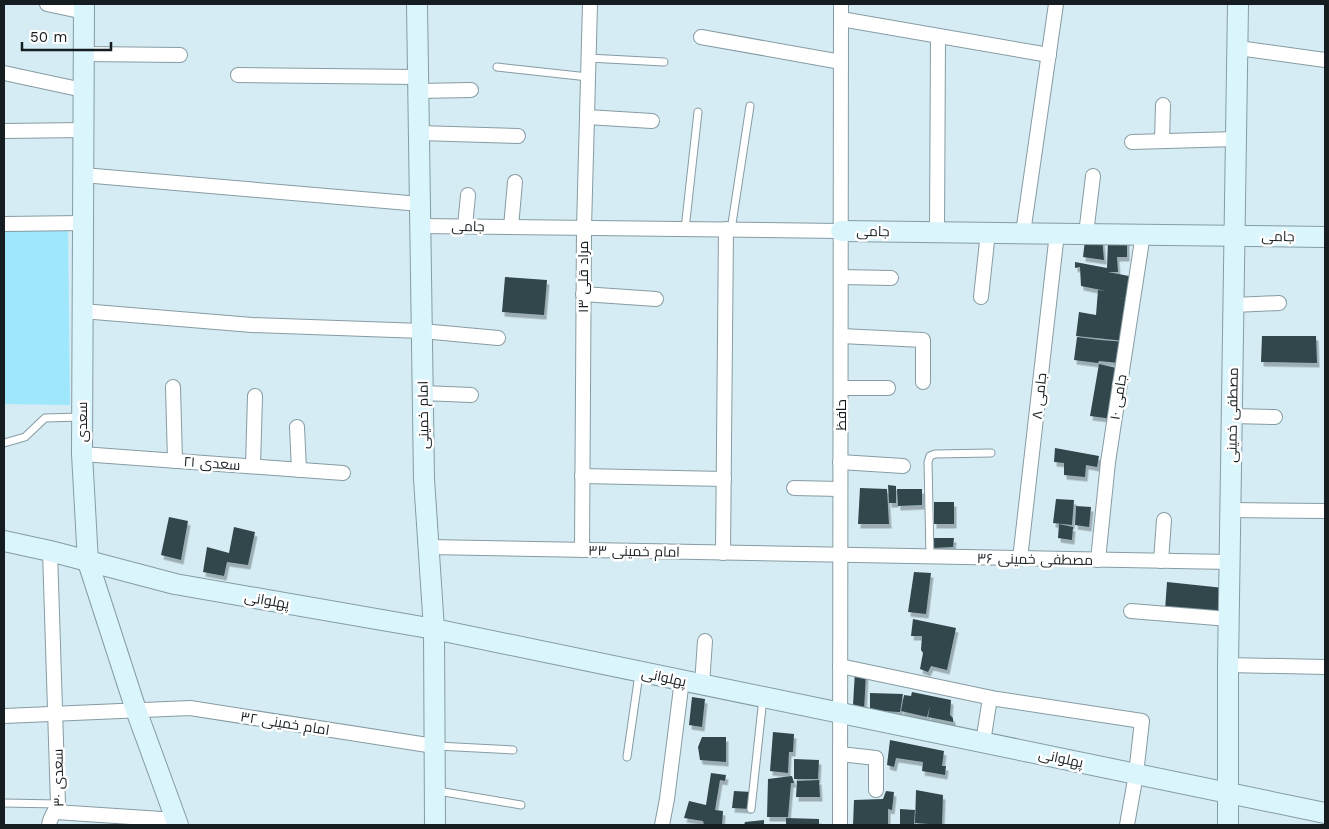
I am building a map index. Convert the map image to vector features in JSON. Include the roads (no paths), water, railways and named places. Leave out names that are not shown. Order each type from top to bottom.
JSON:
[{"type":"main road","name":"امام خمینی","points":[[416,4],[424,480],[434,629],[435,825]]},
{"type":"main road","name":"مصطفی خمینی","points":[[1228,825],[1228,665],[1238,4]]},
{"type":"main road","name":"سعدی","points":[[84,8],[82,454],[88,562],[136,710],[178,823]]},
{"type":"main road","name":"جامی","points":[[840,231],[1325,237]]},
{"type":"main road","name":"پهلوانی","points":[[4,541],[50,551],[175,584],[434,629],[1325,813]]},
{"type":"street","points":[[46,4],[84,8]]},
{"type":"street","name":"مراد قلی ۱۳","points":[[582,550],[583,294],[590,4]]},
{"type":"street","name":"حافظ","points":[[840,825],[841,4]]},
{"type":"street","points":[[1023,233],[1056,4]]},
{"type":"street","points":[[841,19],[1049,55]]},
{"type":"street","points":[[937,232],[938,36]]},
{"type":"street","points":[[701,37],[841,62]]},
{"type":"street","points":[[1238,48],[1325,60]]},
{"type":"street","points":[[84,54],[180,55]]},
{"type":"street","points":[[4,73],[83,90]]},
{"type":"street","points":[[238,75],[418,84],[471,90]]},
{"type":"street","points":[[1162,141],[1163,105]]},
{"type":"street","points":[[587,117],[652,121]]},
{"type":"street","points":[[4,131],[83,130]]},
{"type":"street","points":[[418,133],[518,136]]},
{"type":"street","points":[[1132,142],[1236,139]]},
{"type":"street","points":[[83,175],[420,204]]},
{"type":"street","points":[[1086,234],[1093,176]]},
{"type":"street","points":[[511,227],[516,182]]},
{"type":"street","points":[[466,226],[468,195]]},
{"type":"street","points":[[4,224],[83,223]]},
{"type":"street","name":"جامی","points":[[420,226],[840,231]]},
{"type":"street","points":[[724,553],[728,229]]},
{"type":"street","points":[[981,296],[988,232]]},
{"type":"street","name":"جامی ۸","points":[[1020,559],[1057,233]]},
{"type":"street","name":"جامی ۱۰","points":[[1098,560],[1108,462],[1143,234]]},
{"type":"street","points":[[841,277],[891,278]]},
{"type":"street","points":[[583,294],[656,299]]},
{"type":"street","points":[[1234,305],[1280,303]]},
{"type":"street","points":[[82,311],[252,325],[422,331],[498,338]]},
{"type":"street","points":[[840,336],[923,340],[923,382]]},
{"type":"street","points":[[173,387],[175,461]]},
{"type":"street","points":[[840,388],[888,388]]},
{"type":"street","points":[[423,393],[471,395]]},
{"type":"street","points":[[253,466],[255,396]]},
{"type":"street","points":[[1232,416],[1275,416]]},
{"type":"street","points":[[297,428],[299,470]]},
{"type":"street","name":"سعدی ۲۱","points":[[82,454],[343,473]]},
{"type":"street","points":[[840,462],[903,466]]},
{"type":"street","points":[[582,476],[724,479]]},
{"type":"street","points":[[794,488],[840,489]]},
{"type":"street","points":[[1231,510],[1325,511]]},
{"type":"street","points":[[1161,561],[1164,520]]},
{"type":"street","name":"امام خمینی ۳۳","points":[[429,547],[840,555]]},
{"type":"street","name":"سعدی ۳۰","points":[[50,551],[57,713],[57,808],[178,823]]},
{"type":"street","name":"مصطفی خمینی ۳۶","points":[[840,555],[1230,562]]},
{"type":"street","points":[[1131,611],[1229,619]]},
{"type":"street","points":[[702,684],[705,641]]},
{"type":"street","points":[[1228,665],[1325,667]]},
{"type":"street","points":[[840,666],[994,698],[1142,721],[1136,774],[1127,825]]},
{"type":"street","points":[[662,825],[682,680]]},
{"type":"street","points":[[983,742],[994,698]]},
{"type":"street","name":"امام خمینی ۳۲","points":[[4,716],[190,708],[434,746]]},
{"type":"street","points":[[840,754],[876,758],[876,790]]},
{"type":"street","points":[[49,825],[50,819],[57,808]]},
{"type":"lane","points":[[588,58],[664,62]]},
{"type":"lane","points":[[497,67],[588,77]]},
{"type":"lane","points":[[728,229],[750,106]]},
{"type":"lane","points":[[686,229],[698,112]]},
{"type":"lane","points":[[4,443],[24,437],[44,418],[82,417]]},
{"type":"lane","points":[[930,557],[928,462],[930,456],[935,454],[990,453]]},
{"type":"lane","points":[[627,757],[640,672]]},
{"type":"lane","points":[[751,809],[763,697]]},
{"type":"lane","points":[[434,746],[513,750]]},
{"type":"lane","points":[[434,790],[521,804]]},
{"type":"lane","points":[[4,804],[57,808]]}]
